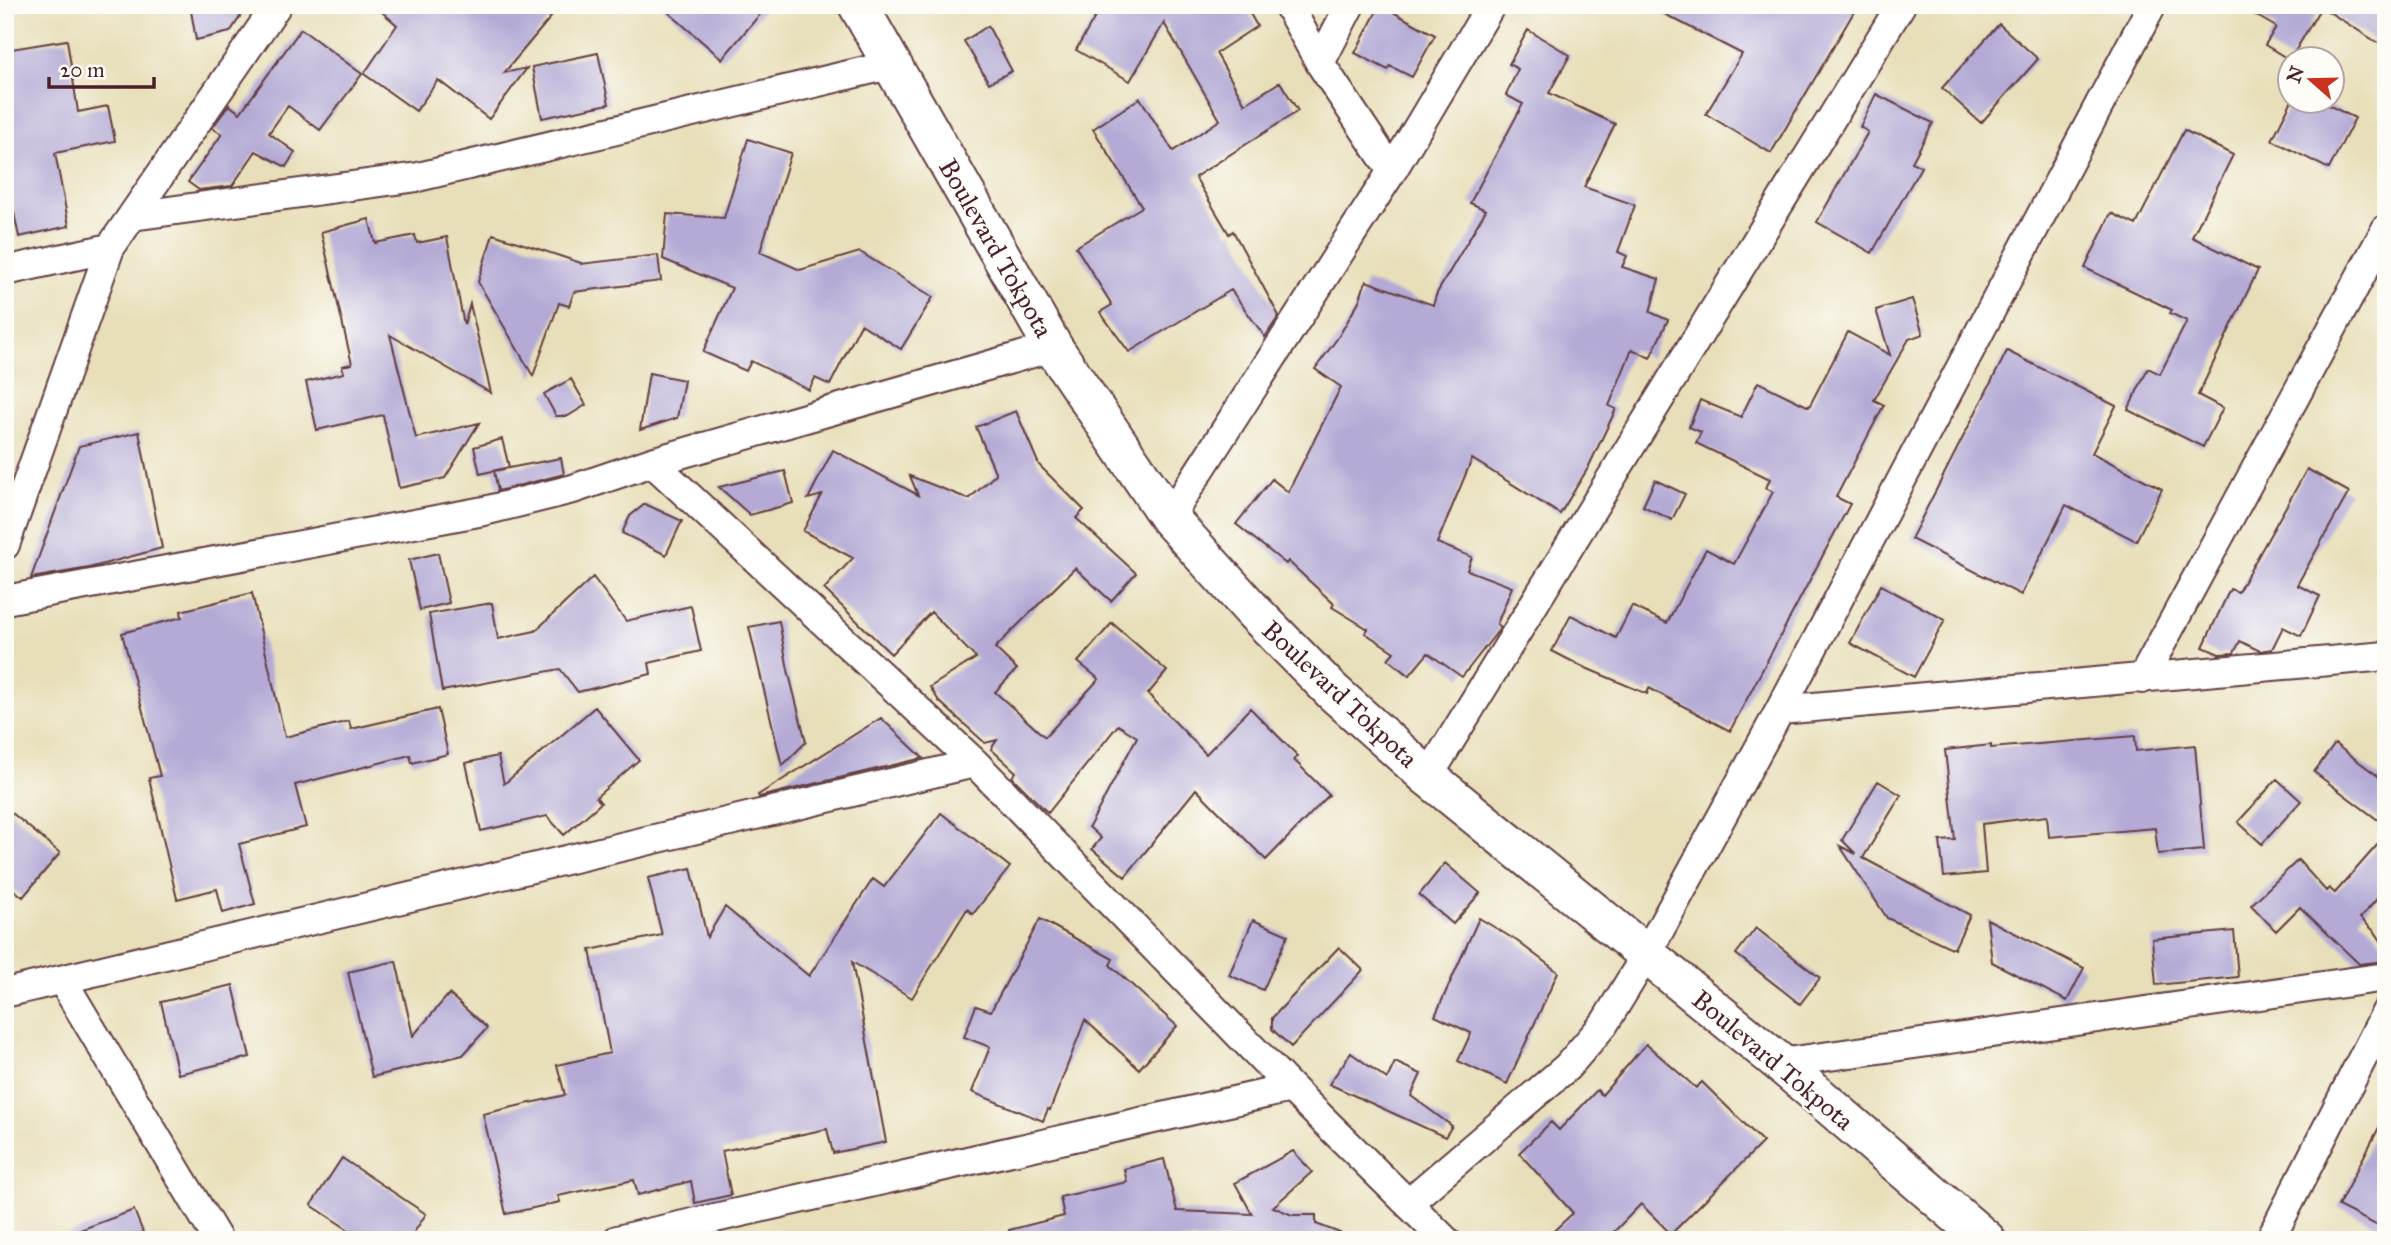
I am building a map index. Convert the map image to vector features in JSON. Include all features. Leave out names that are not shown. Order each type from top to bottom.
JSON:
[{"type":"street","points":[[5,545],[110,247],[277,5]]},
{"type":"street","name":"Boulevard Tokpota","points":[[858,5],[1053,347],[1169,518],[1254,612],[1315,674],[1428,778],[1780,1063],[1986,1240]]},
{"type":"street","points":[[1288,5],[1320,63],[1392,171]]},
{"type":"street","points":[[1320,63],[1350,5]]},
{"type":"street","points":[[1169,518],[1392,171],[1491,5]]},
{"type":"street","points":[[1428,778],[1901,5]]},
{"type":"street","points":[[1408,1203],[1567,1067],[1604,1024],[1646,955],[1780,710],[2152,5]]},
{"type":"street","points":[[132,216],[418,177],[890,65]]},
{"type":"street","points":[[2142,679],[2386,229]]},
{"type":"street","points":[[5,271],[110,247]]},
{"type":"street","points":[[5,600],[484,511],[573,489],[652,462],[1053,347]]},
{"type":"street","points":[[652,462],[975,763],[1291,1088],[1445,1240]]},
{"type":"street","points":[[1780,710],[2386,656]]},
{"type":"street","points":[[5,993],[975,763]]},
{"type":"street","points":[[1780,1063],[2386,977]]},
{"type":"street","points":[[62,980],[218,1240]]},
{"type":"street","points":[[2270,1240],[2386,1012]]},
{"type":"street","points":[[617,1240],[1291,1088]]},
{"type":"building","points":[[190,5],[248,5],[230,32],[196,40]]},
{"type":"building","points":[[374,5],[561,5],[504,73],[527,68],[489,119],[438,80],[416,111],[364,74],[397,25]]},
{"type":"building","points":[[660,5],[768,5],[722,59]]},
{"type":"building","points":[[1102,5],[1245,5],[1257,26],[1216,53],[1245,104],[1280,82],[1298,111],[1195,177],[1229,234],[1233,231],[1279,316],[1265,337],[1231,290],[1129,352],[1100,312],[1112,305],[1076,247],[1142,207],[1093,129],[1140,98],[1173,151],[1220,120],[1164,23],[1130,81],[1076,50]]},
{"type":"building","points":[[1380,5],[1435,35],[1412,77],[1390,66],[1388,70],[1355,53]]},
{"type":"building","points":[[1647,5],[1858,5],[1771,153],[1706,114],[1742,54]]},
{"type":"building","points":[[2238,5],[2386,5],[2386,48],[2321,7],[2298,46],[2276,46],[2276,52],[2265,45],[2276,27]]},
{"type":"building","points":[[1999,24],[2038,59],[1981,123],[1942,88]]},
{"type":"building","points":[[988,26],[1012,71],[989,83],[964,41]]},
{"type":"building","points":[[301,29],[362,74],[320,130],[288,106],[269,133],[295,152],[286,167],[256,151],[232,186],[199,190],[188,182],[222,134],[212,128],[229,105],[240,113]]},
{"type":"building","points":[[1528,30],[1570,55],[1549,93],[1615,124],[1584,187],[1635,205],[1618,252],[1627,256],[1622,267],[1659,279],[1650,312],[1668,320],[1650,358],[1632,349],[1609,406],[1616,409],[1588,468],[1560,514],[1472,459],[1437,543],[1472,557],[1467,570],[1512,587],[1497,624],[1501,627],[1462,677],[1428,653],[1409,676],[1388,659],[1394,652],[1365,633],[1368,629],[1332,607],[1334,604],[1288,561],[1286,564],[1236,524],[1272,479],[1288,492],[1341,387],[1315,369],[1339,336],[1359,301],[1366,281],[1433,305],[1437,293],[1486,210],[1470,203],[1523,104],[1506,95],[1518,69],[1509,64]]},
{"type":"building","points":[[67,40],[78,112],[108,106],[115,141],[55,153],[69,226],[19,237],[5,169],[5,50]]},
{"type":"building","points":[[598,53],[609,104],[542,118],[532,67]]},
{"type":"building","points":[[1876,94],[1933,123],[1912,162],[1921,167],[1872,253],[1817,222],[1868,132],[1860,127]]},
{"type":"building","points":[[2346,114],[2355,118],[2329,169],[2272,140],[2284,116],[2346,116]]},
{"type":"building","points":[[2184,130],[2233,155],[2192,237],[2258,270],[2198,395],[2223,408],[2203,447],[2128,410],[2148,368],[2160,374],[2187,321],[2170,313],[2172,310],[2085,268],[2111,213],[2136,225]]},
{"type":"building","points":[[748,139],[791,153],[760,252],[800,270],[860,252],[933,297],[901,349],[861,324],[830,385],[815,378],[809,390],[751,361],[746,371],[703,352],[732,288],[663,259],[667,214],[724,218]]},
{"type":"building","points":[[369,219],[375,243],[415,235],[417,243],[447,237],[464,325],[470,304],[491,393],[390,335],[416,438],[479,423],[445,478],[399,488],[383,415],[317,430],[306,382],[344,373],[342,366],[352,364],[321,232]]},
{"type":"building","points":[[493,234],[581,264],[658,255],[661,281],[574,292],[569,306],[559,303],[533,376],[478,282]]},
{"type":"building","points":[[1912,299],[1923,334],[1909,339],[1874,400],[1884,405],[1836,497],[1850,504],[1730,731],[1649,688],[1647,694],[1552,651],[1571,615],[1616,638],[1632,606],[1667,623],[1706,549],[1734,564],[1773,492],[1766,488],[1770,479],[1696,443],[1701,432],[1689,427],[1700,400],[1741,417],[1758,382],[1809,407],[1848,332],[1890,355],[1876,310]]},
{"type":"building","points":[[2007,351],[2116,406],[2092,453],[2162,489],[2136,541],[2066,505],[2021,595],[1911,539]]},
{"type":"building","points":[[649,373],[684,380],[677,418],[640,430]]},
{"type":"building","points":[[571,379],[586,405],[568,416],[556,416],[544,394]]},
{"type":"building","points":[[1016,411],[1039,465],[1084,510],[1076,518],[1136,573],[1111,601],[1075,568],[995,648],[1017,669],[995,692],[1045,737],[1099,679],[1078,662],[1112,623],[1167,671],[1148,694],[1206,754],[1250,708],[1298,756],[1294,760],[1329,795],[1266,860],[1196,789],[1125,877],[1092,849],[1101,838],[1089,827],[1137,737],[1118,725],[1048,813],[1012,777],[1016,772],[991,749],[997,740],[985,743],[939,701],[930,687],[976,658],[931,612],[891,654],[824,589],[853,558],[803,531],[822,495],[808,499],[833,450],[918,495],[910,476],[969,499],[996,474],[976,427]]},
{"type":"building","points":[[139,432],[162,548],[89,568],[31,578],[79,446]]},
{"type":"building","points":[[502,439],[509,467],[480,474],[474,447]]},
{"type":"building","points":[[561,458],[564,474],[498,491],[494,471]]},
{"type":"building","points":[[2307,469],[2349,492],[2297,585],[2320,596],[2301,636],[2283,627],[2272,649],[2260,651],[2240,641],[2234,653],[2219,654],[2203,647],[2230,589],[2238,592]]},
{"type":"building","points":[[785,471],[793,503],[750,515],[719,487]]},
{"type":"building","points":[[1655,480],[1685,494],[1672,520],[1643,506]]},
{"type":"building","points":[[645,504],[682,521],[666,555],[622,533],[630,516]]},
{"type":"building","points":[[438,553],[449,603],[420,610],[409,560]]},
{"type":"building","points":[[593,577],[626,621],[691,606],[701,651],[649,663],[651,674],[578,692],[560,669],[442,691],[429,614],[492,603],[498,639],[535,631]]},
{"type":"building","points":[[1881,585],[1945,620],[1914,677],[1850,643]]},
{"type":"building","points":[[252,593],[285,737],[349,721],[351,729],[438,709],[448,754],[412,763],[410,755],[295,785],[306,827],[239,844],[255,904],[223,913],[217,889],[177,899],[149,778],[160,776],[122,633],[182,617],[181,611]]},
{"type":"building","points":[[779,621],[806,742],[782,766],[749,627]]},
{"type":"building","points":[[595,707],[639,760],[596,797],[601,803],[564,835],[547,816],[481,831],[466,763],[498,756],[504,784]]},
{"type":"building","points":[[881,718],[923,758],[759,797],[758,795]]},
{"type":"building","points":[[2135,736],[2136,751],[2195,745],[2204,850],[2158,854],[2155,828],[2049,837],[2047,816],[1982,824],[1986,873],[1944,877],[1940,841],[1955,840],[1945,750]]},
{"type":"building","points":[[2335,744],[2386,782],[2386,826],[2314,772]]},
{"type":"building","points":[[2277,779],[2301,801],[2262,844],[2238,822]]},
{"type":"building","points":[[1878,781],[1901,795],[1863,858],[1970,915],[1954,949],[1887,918],[1840,846],[1856,854],[1842,840]]},
{"type":"building","points":[[5,807],[60,853],[23,897],[5,883]]},
{"type":"building","points":[[941,813],[1010,867],[973,914],[967,909],[912,998],[852,962],[886,1142],[833,1153],[827,1129],[722,1151],[731,1195],[695,1203],[691,1181],[638,1195],[634,1180],[558,1196],[560,1202],[506,1214],[483,1114],[565,1095],[557,1065],[610,1053],[590,950],[662,935],[648,878],[691,868],[707,937],[725,907],[809,976],[873,879],[884,887]]},
{"type":"building","points":[[2386,835],[2386,889],[2360,918],[2375,932],[2386,948],[2386,961],[2359,964],[2300,907],[2276,931],[2251,905],[2298,860],[2326,891],[2329,888],[2335,893]]},
{"type":"building","points":[[1445,863],[1480,893],[1453,924],[1419,895]]},
{"type":"building","points":[[1479,918],[1517,941],[1558,972],[1507,1084],[1458,1061],[1471,1033],[1435,1016]]},
{"type":"building","points":[[1040,919],[1113,959],[1110,965],[1177,1026],[1139,1069],[1085,1020],[1050,1110],[1048,1109],[1043,1121],[972,1092],[990,1047],[964,1037],[976,1006],[991,1011]]},
{"type":"building","points":[[1987,919],[2084,968],[2067,1001],[1992,962]]},
{"type":"building","points":[[1253,920],[1288,935],[1263,990],[1229,975]]},
{"type":"building","points":[[1756,928],[1820,978],[1800,1004],[1736,954]]},
{"type":"building","points":[[2234,931],[2238,977],[2156,985],[2152,939]]},
{"type":"building","points":[[1339,947],[1363,970],[1291,1047],[1272,1029],[1272,1018]]},
{"type":"building","points":[[396,961],[413,1036],[449,994],[487,1028],[463,1055],[372,1077],[348,972]]},
{"type":"building","points":[[233,985],[250,1057],[178,1074],[161,1002]]},
{"type":"building","points":[[1646,1044],[1696,1088],[1702,1082],[1763,1142],[1671,1234],[1641,1204],[1606,1240],[1544,1240],[1573,1213],[1519,1153],[1551,1122],[1559,1130],[1597,1090],[1602,1095]]},
{"type":"building","points":[[1351,1053],[1387,1079],[1395,1062],[1421,1074],[1411,1096],[1452,1126],[1445,1137],[1329,1084]]},
{"type":"building","points":[[2386,1114],[2386,1230],[2338,1206]]},
{"type":"building","points":[[1293,1151],[1312,1172],[1273,1207],[1292,1215],[1316,1215],[1316,1224],[1351,1237],[1350,1240],[1010,1240],[1009,1230],[1064,1216],[1060,1197],[1127,1182],[1124,1169],[1164,1159],[1177,1211],[1252,1214],[1235,1183]]},
{"type":"building","points":[[342,1158],[426,1214],[409,1240],[364,1240],[311,1205]]},
{"type":"building","points":[[134,1210],[146,1240],[62,1240],[61,1237]]}]
